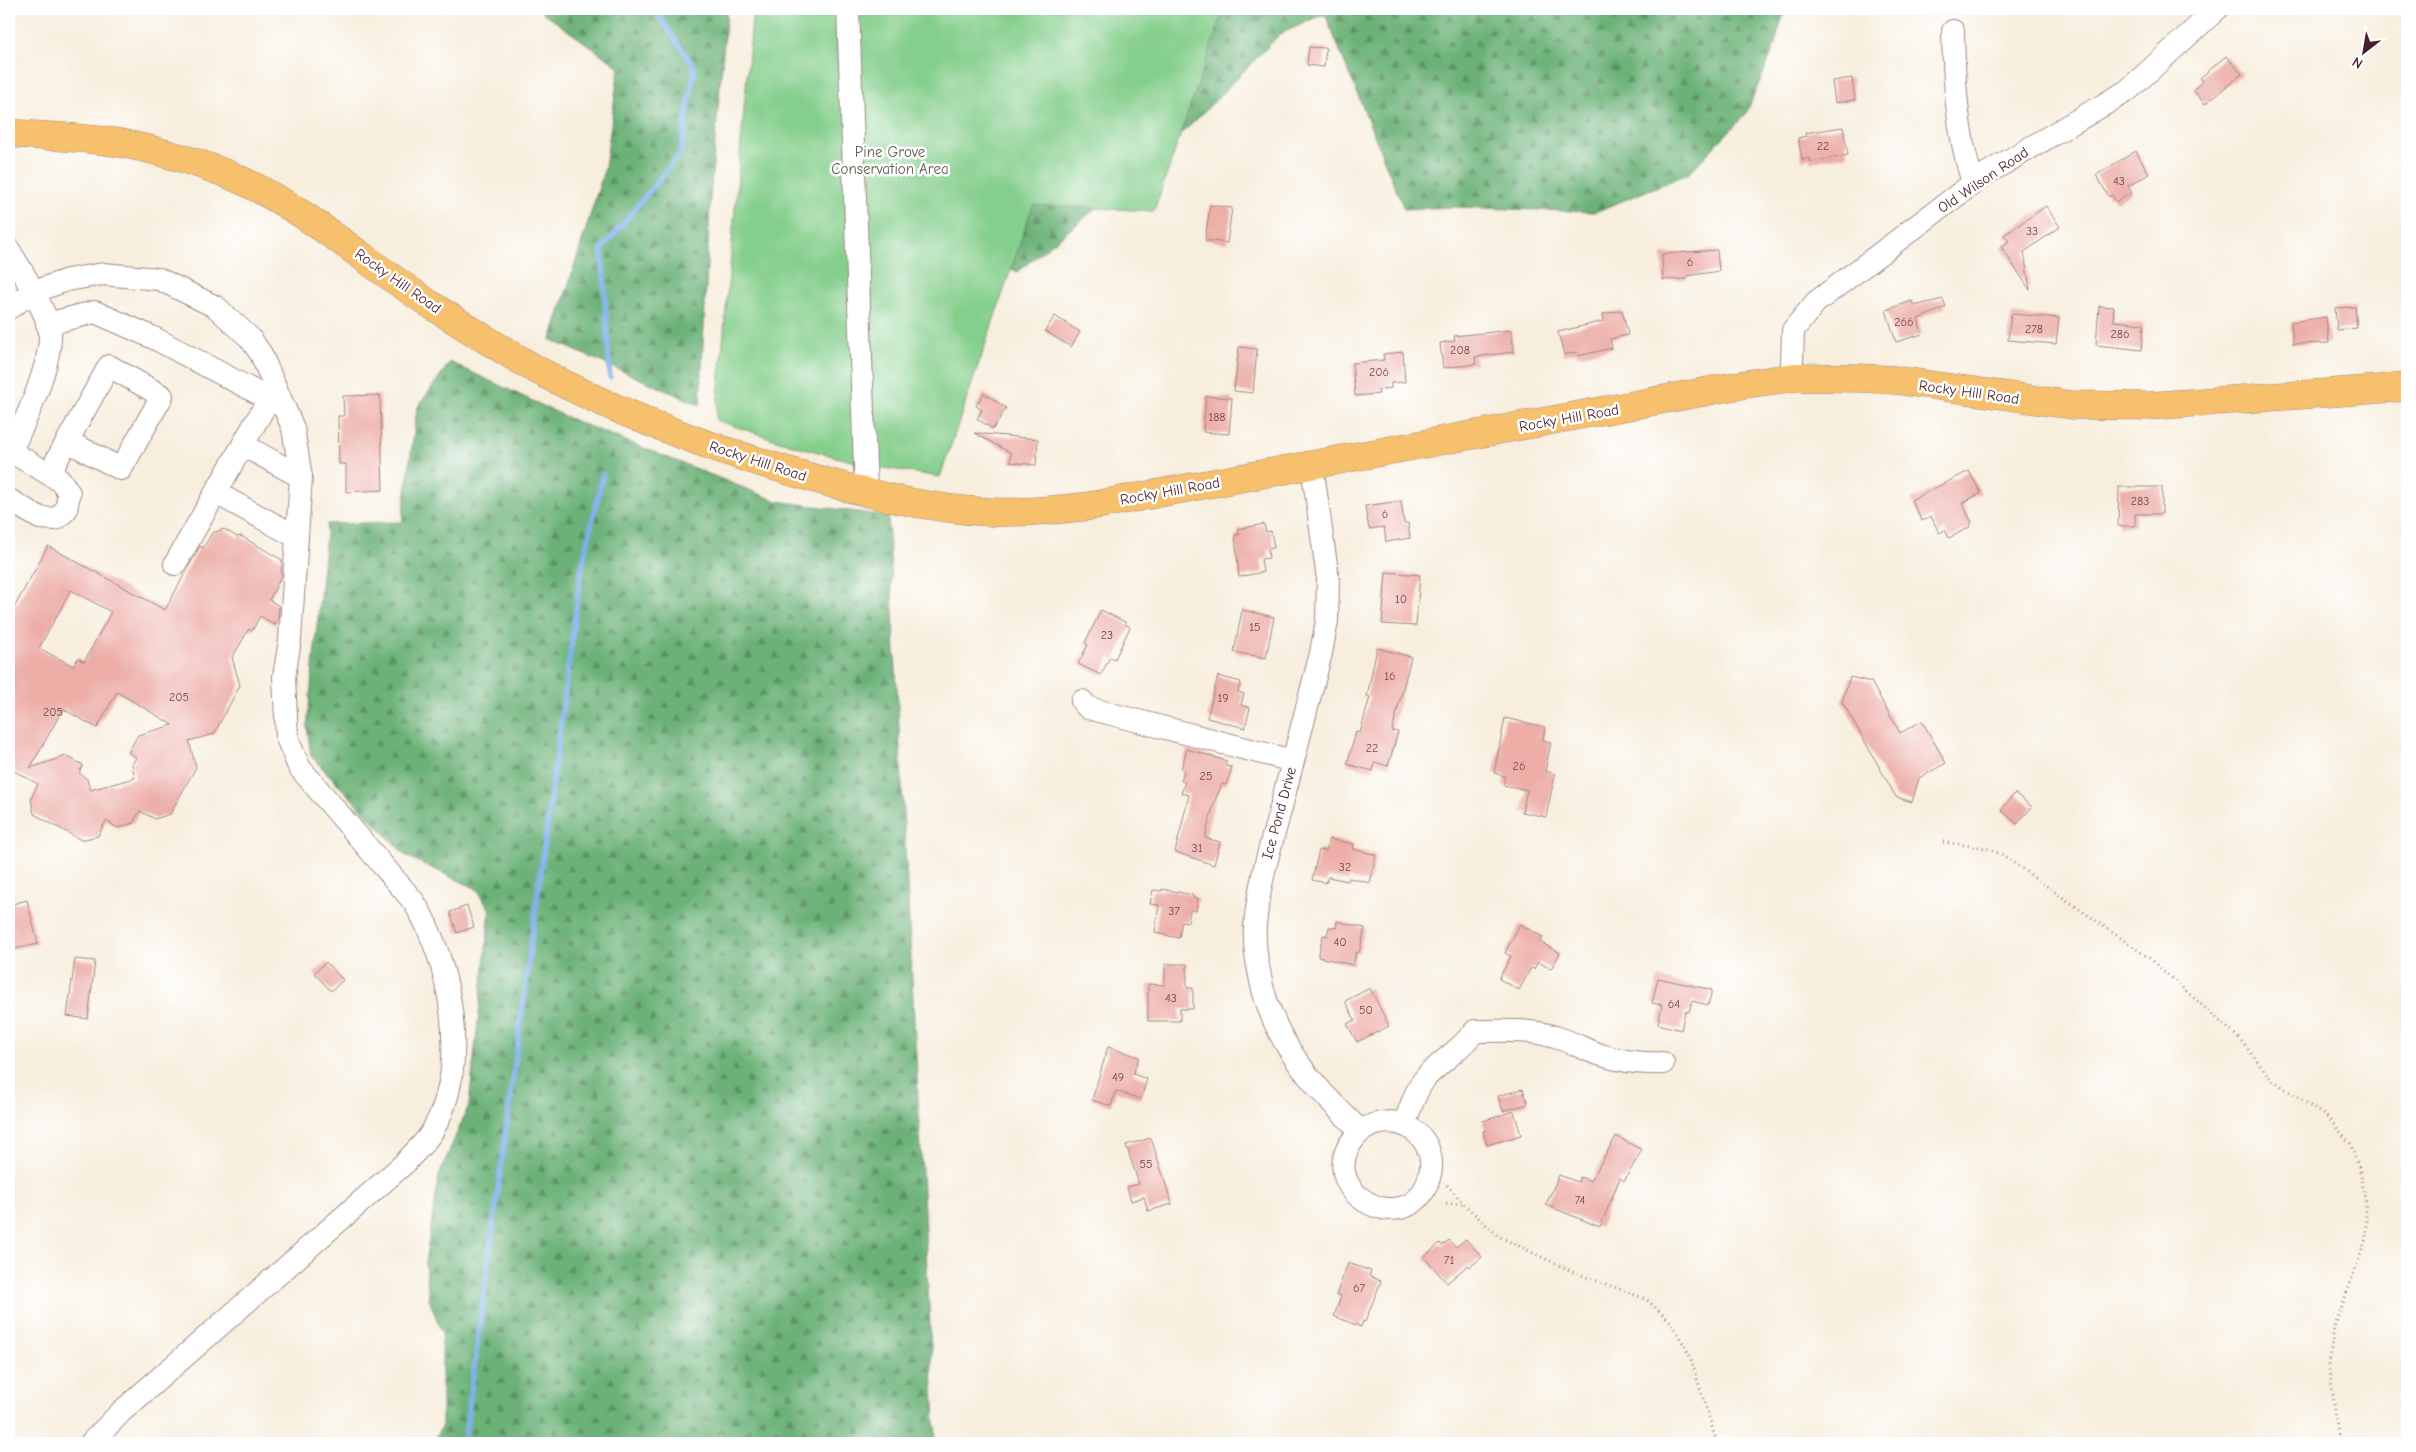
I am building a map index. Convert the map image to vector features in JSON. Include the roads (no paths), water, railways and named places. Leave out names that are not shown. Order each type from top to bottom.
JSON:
[{"type":"main road","name":"Rocky Hill Road","points":[[9,133],[123,144],[198,164],[231,176],[301,215],[433,307],[499,349],[613,407],[724,451],[866,492],[931,506],[962,510],[993,512],[1090,506],[1746,384],[1795,377],[1895,380],[2072,405],[2171,405],[2407,387]]},
{"type":"street","points":[[848,9],[866,492]]},
{"type":"street","name":"Old Wilson Road","points":[[1795,377],[1792,364],[1793,330],[1816,302],[1979,179],[2127,91],[2217,9]]},
{"type":"street","points":[[1953,30],[1954,90],[1965,153],[1980,166],[1979,179]]},
{"type":"street","points":[[9,250],[33,292],[50,330],[48,350],[40,384],[9,453],[61,481],[69,493],[66,510],[56,518],[40,518],[9,500]]},
{"type":"street","points":[[9,308],[33,292],[67,280],[103,274],[159,279],[216,307],[250,338],[261,354],[277,403],[293,428],[301,477],[290,640],[284,676],[287,738],[299,767],[414,902],[427,923],[439,957],[451,1014],[453,1064],[448,1093],[434,1129],[405,1163],[121,1412],[91,1443]]},
{"type":"street","points":[[47,324],[95,312],[154,338],[277,403]]},
{"type":"street","points":[[49,474],[109,366],[162,396],[121,469],[68,441]]},
{"type":"street","points":[[175,564],[243,445],[277,403]]},
{"type":"street","points":[[243,445],[301,477]]},
{"type":"street","name":"Ice Pond Drive","points":[[1312,465],[1328,578],[1327,620],[1321,653],[1257,907],[1256,947],[1261,984],[1273,1021],[1295,1061],[1326,1098],[1361,1131]]},
{"type":"street","points":[[216,493],[297,537]]},
{"type":"street","points":[[1082,700],[1088,708],[1293,761]]},
{"type":"street","points":[[1404,1125],[1426,1077],[1464,1044],[1475,1031],[1554,1036],[1597,1054],[1622,1061],[1644,1064],[1663,1063]]},
{"type":"street","points":[[1381,1122],[1404,1125],[1416,1132],[1424,1142],[1430,1155],[1431,1168],[1425,1188],[1409,1204],[1388,1209],[1367,1204],[1351,1190],[1344,1169],[1347,1148],[1361,1131],[1381,1122]]},
{"type":"waterway","points":[[610,377],[602,249],[680,154],[695,68],[654,9]]},
{"type":"waterway","points":[[464,1443],[581,571],[603,474]]},
{"type":"park label","name":"Pine Grove Conservation Area","points":[[890,160]]}]
